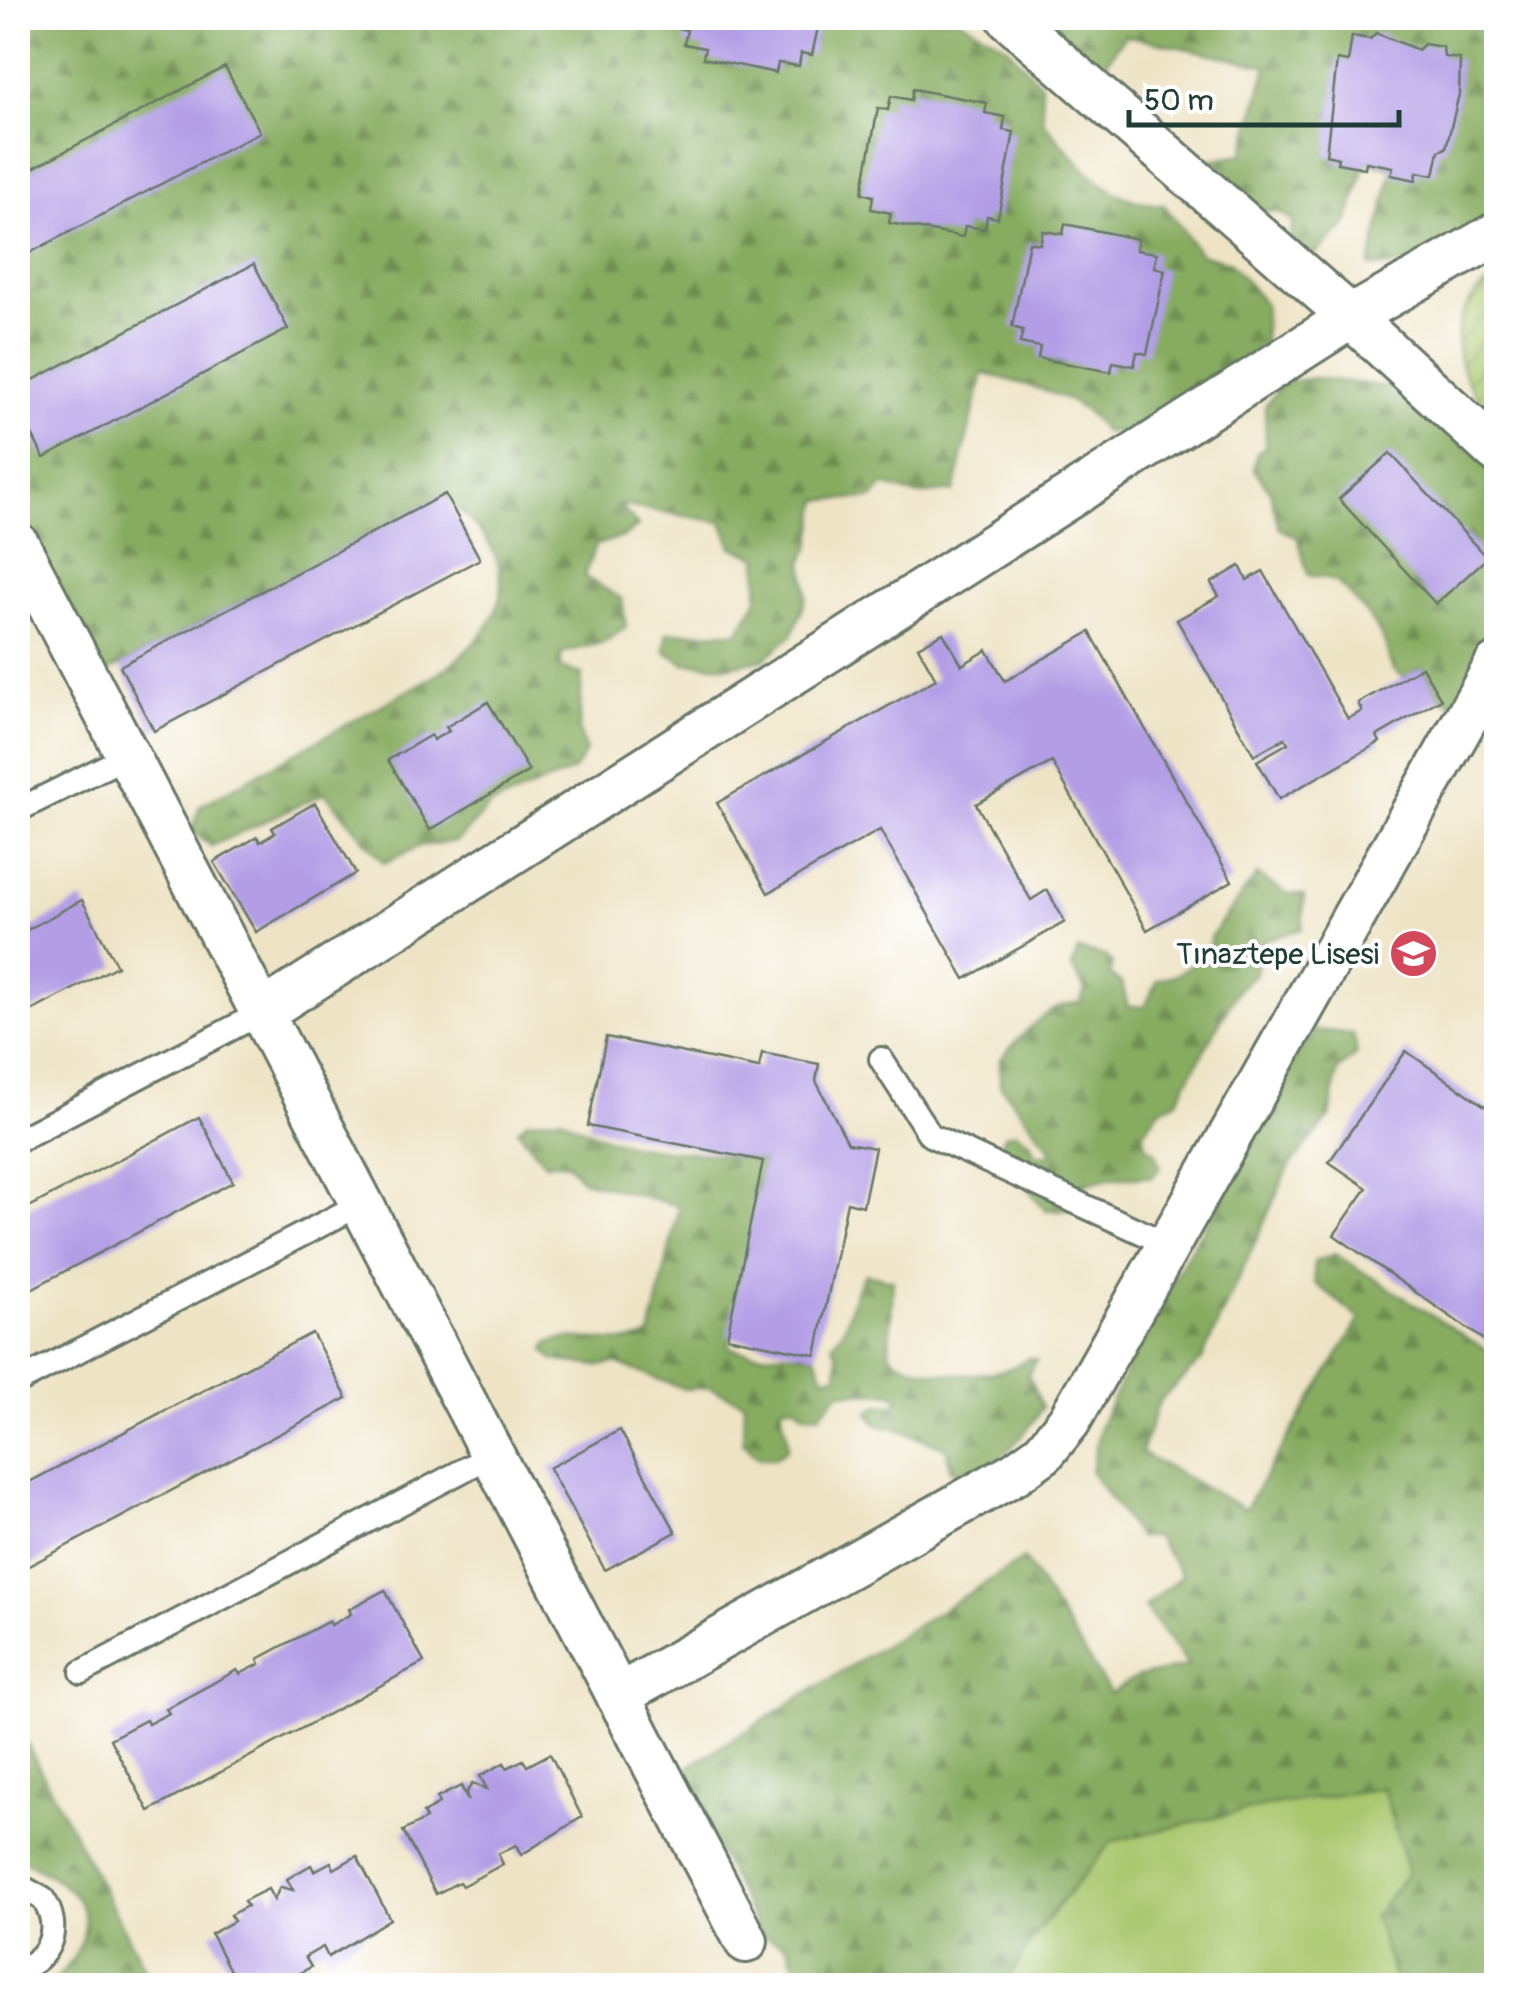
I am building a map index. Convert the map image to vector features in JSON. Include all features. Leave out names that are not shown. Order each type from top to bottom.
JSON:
[{"type":"street","points":[[1009,18],[1351,317],[1496,451]]},
{"type":"street","points":[[261,1013],[1351,317],[1496,234]]},
{"type":"street","points":[[19,550],[746,1941]]},
{"type":"street","points":[[618,1696],[1015,1474],[1043,1453],[1069,1421],[1496,664]]},
{"type":"lane","points":[[18,810],[127,756]]},
{"type":"lane","points":[[18,1140],[261,1013]]},
{"type":"lane","points":[[882,1059],[930,1135],[1167,1244]]},
{"type":"lane","points":[[18,1382],[361,1204]]},
{"type":"lane","points":[[82,1672],[492,1455]]},
{"type":"lane","points":[[18,1885],[43,1898],[53,1932],[45,1953],[18,1969]]},
{"type":"green space","points":[[18,18],[957,18],[1005,45],[1041,84],[1043,121],[1095,178],[1125,197],[1164,205],[1200,254],[1229,262],[1265,304],[1264,343],[1234,367],[1127,432],[1104,432],[1094,419],[1066,399],[983,373],[954,491],[917,495],[883,485],[873,498],[819,500],[811,546],[803,560],[807,596],[792,635],[764,659],[729,666],[684,663],[665,651],[667,633],[738,632],[758,599],[758,557],[732,547],[722,522],[620,505],[638,526],[625,536],[596,545],[584,576],[622,599],[626,627],[605,642],[561,653],[561,668],[582,674],[579,731],[586,752],[574,770],[490,806],[457,841],[420,846],[384,863],[325,793],[211,846],[191,831],[200,806],[441,672],[468,649],[490,622],[501,591],[500,574],[486,539],[445,494],[104,674],[18,524]]},
{"type":"green space","points":[[1054,18],[1496,18],[1496,219],[1420,259],[1387,267],[1370,266],[1393,168],[1366,162],[1347,225],[1312,257],[1290,240],[1293,221],[1279,212],[1258,211],[1208,175],[1208,160],[1243,154],[1267,66],[1125,35],[1103,68],[1070,51]]},
{"type":"green space","points":[[1496,279],[1496,416],[1469,384],[1458,346],[1459,326],[1466,308],[1478,292]]},
{"type":"green space","points":[[1314,378],[1404,389],[1496,472],[1496,649],[1455,704],[1441,699],[1422,667],[1405,677],[1394,670],[1383,639],[1363,610],[1335,581],[1308,575],[1298,538],[1279,528],[1270,491],[1254,469],[1257,453],[1266,446],[1265,406],[1283,383]]},
{"type":"green space","points":[[1257,875],[1286,893],[1304,895],[1302,929],[1264,940],[1255,974],[1238,989],[1177,1100],[1160,1109],[1143,1132],[1146,1146],[1156,1152],[1160,1167],[1152,1177],[1111,1177],[1086,1183],[1077,1209],[1046,1210],[999,1148],[1004,1135],[1015,1132],[1030,1141],[1035,1154],[1047,1156],[1052,1150],[1000,1085],[1000,1060],[1045,1015],[1056,1008],[1080,1003],[1085,990],[1072,967],[1078,950],[1105,956],[1112,963],[1110,975],[1122,983],[1128,1007],[1145,1006],[1158,980],[1178,974],[1208,952],[1211,936]]},
{"type":"green space","points":[[1314,1030],[1353,1034],[1357,1054],[1337,1071],[1330,1117],[1289,1167],[1201,1361],[1159,1401],[1141,1453],[1245,1509],[1360,1319],[1315,1283],[1314,1262],[1335,1254],[1496,1356],[1496,1985],[1397,1985],[1374,1917],[1408,1872],[1383,1788],[1265,1806],[1112,1841],[1038,1930],[1005,1985],[804,1985],[787,1945],[761,1935],[678,1773],[1024,1559],[1110,1693],[1137,1677],[1188,1666],[1144,1607],[1182,1575],[1156,1537],[1138,1537],[1091,1472],[1100,1425],[1164,1294],[1250,1149],[1279,1082]]},
{"type":"green space","points":[[561,1117],[588,1131],[637,1146],[763,1161],[729,1347],[750,1353],[816,1355],[824,1377],[837,1375],[838,1356],[832,1344],[844,1328],[865,1274],[893,1280],[889,1353],[917,1368],[957,1374],[999,1371],[1028,1358],[1036,1360],[1028,1375],[1042,1407],[1035,1419],[1016,1443],[993,1461],[980,1468],[951,1471],[946,1448],[876,1424],[868,1412],[878,1405],[895,1405],[899,1399],[893,1393],[840,1392],[819,1415],[805,1414],[795,1405],[782,1406],[787,1449],[775,1458],[759,1458],[743,1442],[744,1402],[709,1387],[684,1389],[616,1363],[598,1366],[554,1360],[545,1351],[547,1344],[558,1340],[623,1341],[650,1336],[679,1206],[582,1180],[568,1163],[545,1163],[518,1130],[527,1121]]},
{"type":"green space","points":[[18,1727],[153,1985],[51,1985],[81,1944],[83,1910],[61,1883],[18,1858]]},
{"type":"green space","points":[[1383,1788],[1408,1872],[1374,1917],[1397,1985],[1005,1986],[1038,1930],[1112,1841],[1265,1806]]},
{"type":"building","points":[[679,18],[820,18],[812,55],[801,53],[799,66],[778,63],[776,73],[703,58],[705,48],[684,44],[687,30],[677,28]]},
{"type":"building","points":[[1376,33],[1418,50],[1424,44],[1443,47],[1444,57],[1460,59],[1459,94],[1446,148],[1439,151],[1434,175],[1417,172],[1416,180],[1391,175],[1393,167],[1366,162],[1365,168],[1337,163],[1338,158],[1326,155],[1337,60],[1348,62],[1352,36],[1370,39]]},
{"type":"building","points":[[225,67],[260,132],[18,259],[18,176]]},
{"type":"building","points":[[913,89],[987,103],[985,113],[1005,117],[1003,130],[1014,132],[998,218],[987,216],[985,229],[965,226],[963,237],[889,223],[891,213],[871,209],[873,196],[862,193],[878,108],[888,110],[891,96],[911,100]]},
{"type":"building","points":[[1065,224],[1138,239],[1136,250],[1157,253],[1154,267],[1165,270],[1147,354],[1137,352],[1134,366],[1113,362],[1111,372],[1038,358],[1040,347],[1020,343],[1023,330],[1012,327],[1029,242],[1040,244],[1043,231],[1063,234]]},
{"type":"building","points":[[254,264],[288,329],[44,458],[18,407],[18,388]]},
{"type":"building","points":[[1390,453],[1487,558],[1436,604],[1339,499]]},
{"type":"building","points":[[445,494],[480,559],[154,731],[120,666]]},
{"type":"building","points":[[1240,566],[1247,580],[1263,571],[1348,719],[1362,711],[1358,703],[1422,667],[1441,699],[1377,736],[1380,742],[1279,799],[1257,761],[1288,743],[1285,738],[1254,755],[1177,620],[1219,596],[1211,583]]},
{"type":"building","points":[[1090,632],[1232,881],[1147,930],[1052,762],[976,804],[1031,900],[1047,890],[1065,922],[965,979],[880,830],[768,893],[717,803],[936,679],[918,647],[943,633],[962,665],[987,650],[1005,681]]},
{"type":"building","points":[[488,702],[529,771],[430,830],[388,760],[431,735],[433,740],[449,731],[446,727]]},
{"type":"building","points":[[315,803],[356,873],[256,932],[214,862],[257,837],[260,842],[275,833],[272,828]]},
{"type":"building","points":[[82,900],[117,966],[18,1018],[18,935]]},
{"type":"building","points":[[606,1037],[759,1068],[762,1053],[819,1064],[816,1081],[848,1143],[875,1148],[863,1206],[847,1202],[816,1355],[727,1337],[763,1161],[588,1126]]},
{"type":"building","points":[[1406,1051],[1496,1114],[1496,1331],[1488,1343],[1334,1235],[1367,1188],[1329,1162]]},
{"type":"building","points":[[199,1117],[233,1182],[18,1296],[18,1213]]},
{"type":"building","points":[[312,1333],[347,1398],[21,1570],[18,1488]]},
{"type":"building","points":[[620,1430],[676,1532],[605,1570],[549,1468]]},
{"type":"building","points":[[385,1590],[424,1662],[149,1811],[110,1739],[169,1713],[166,1709],[237,1670],[240,1674],[260,1664],[258,1659],[329,1621],[331,1625],[351,1614],[349,1609]]},
{"type":"building","points":[[550,1754],[582,1817],[521,1855],[516,1845],[498,1854],[503,1864],[462,1886],[459,1882],[436,1894],[403,1831],[426,1819],[423,1813],[439,1804],[437,1798],[461,1786],[468,1801],[466,1793],[472,1784],[487,1789],[480,1776],[504,1763],[507,1768],[523,1760],[527,1766]]},
{"type":"building","points":[[357,1856],[390,1919],[328,1957],[323,1947],[305,1957],[311,1967],[275,1986],[238,1986],[211,1934],[234,1921],[230,1915],[247,1906],[244,1901],[268,1889],[274,1900],[280,1887],[293,1890],[287,1879],[311,1865],[314,1871],[331,1862],[334,1869]]},
{"type":"place","name":"Tınaztepe Lisesi","points":[[1414,954]]}]
